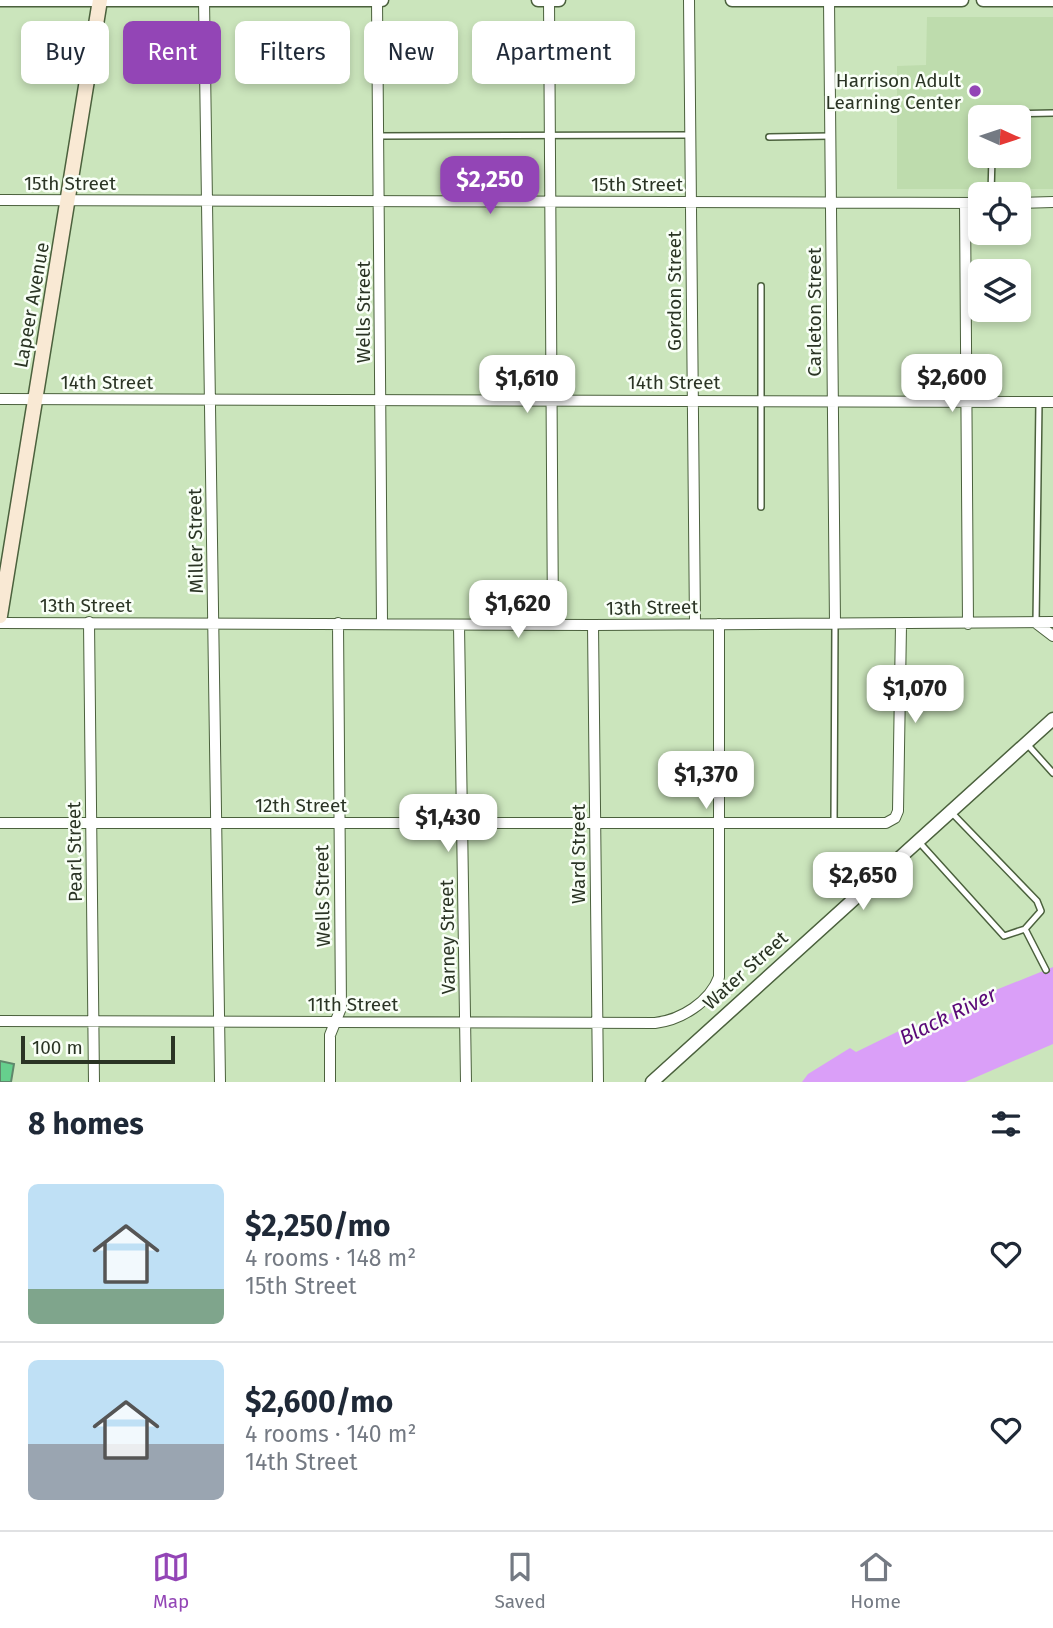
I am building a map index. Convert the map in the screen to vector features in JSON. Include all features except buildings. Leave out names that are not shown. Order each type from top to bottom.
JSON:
[{"type":"main road","name":"Lapeer Avenue","points":[[0,616],[99,0]]},
{"type":"street","points":[[0,0],[379,0]]},
{"type":"street","name":"Miller Street","points":[[204,0],[220,1082]]},
{"type":"street","name":"Wells Street","points":[[379,0],[383,623]]},
{"type":"street","points":[[538,0],[559,0]]},
{"type":"street","points":[[549,0],[553,625]]},
{"type":"street","name":"Gordon Street","points":[[689,0],[695,624]]},
{"type":"street","points":[[732,0],[962,0]]},
{"type":"street","points":[[983,0],[1053,0]]},
{"type":"street","name":"Carleton Street","points":[[829,1],[835,624]]},
{"type":"street","name":"15th Street","points":[[0,201],[965,203]]},
{"type":"street","points":[[1031,203],[1053,202]]},
{"type":"street","points":[[965,203],[968,624]]},
{"type":"street","name":"14th Street","points":[[0,399],[1053,402]]},
{"type":"street","name":"Pearl Street","points":[[89,622],[94,1082]]},
{"type":"street","name":"13th Street","points":[[0,623],[901,625],[1053,622]]},
{"type":"street","name":"Wells Street","points":[[330,1082],[330,1035],[341,1008],[338,623]]},
{"type":"street","points":[[1036,623],[1053,636]]},
{"type":"street","points":[[719,624],[721,823]]},
{"type":"street","name":"Varney Street","points":[[459,625],[466,1082]]},
{"type":"street","name":"Ward Street","points":[[593,625],[598,1082]]},
{"type":"street","name":"12th Street","points":[[0,823],[874,825],[895,818],[898,811],[901,625]]},
{"type":"street","name":"Water Street","points":[[652,1082],[949,810],[1053,719]]},
{"type":"street","name":"11th Street","points":[[0,1021],[670,1021],[680,1018],[700,1002],[719,977],[721,823]]},
{"type":"lane","points":[[1031,113],[1053,113]]},
{"type":"lane","points":[[378,136],[690,135]]},
{"type":"lane","points":[[769,137],[830,136]]},
{"type":"lane","points":[[761,286],[761,507]]},
{"type":"lane","points":[[1036,623],[1039,402]]},
{"type":"lane","points":[[835,624],[835,825]]},
{"type":"lane","points":[[1026,744],[1053,773]]},
{"type":"lane","points":[[917,840],[1004,936],[1025,929],[1041,911],[1037,901],[949,810]]},
{"type":"lane","points":[[1025,929],[1046,970]]},
{"type":"shaded area","name":"Harrison Adult Learning Center","points":[[927,17],[1053,17],[1053,189],[1031,189],[1031,182],[968,182],[968,189],[897,189],[897,66],[926,65]]},
{"type":"water","name":"Black River","points":[[1053,967],[1053,1044],[965,1082],[802,1082],[808,1074],[850,1048],[856,1052],[899,1031],[950,1014],[961,1004]]},
{"type":"place","name":"Harrison Adult Learning Center","points":[[975,91]]}]
